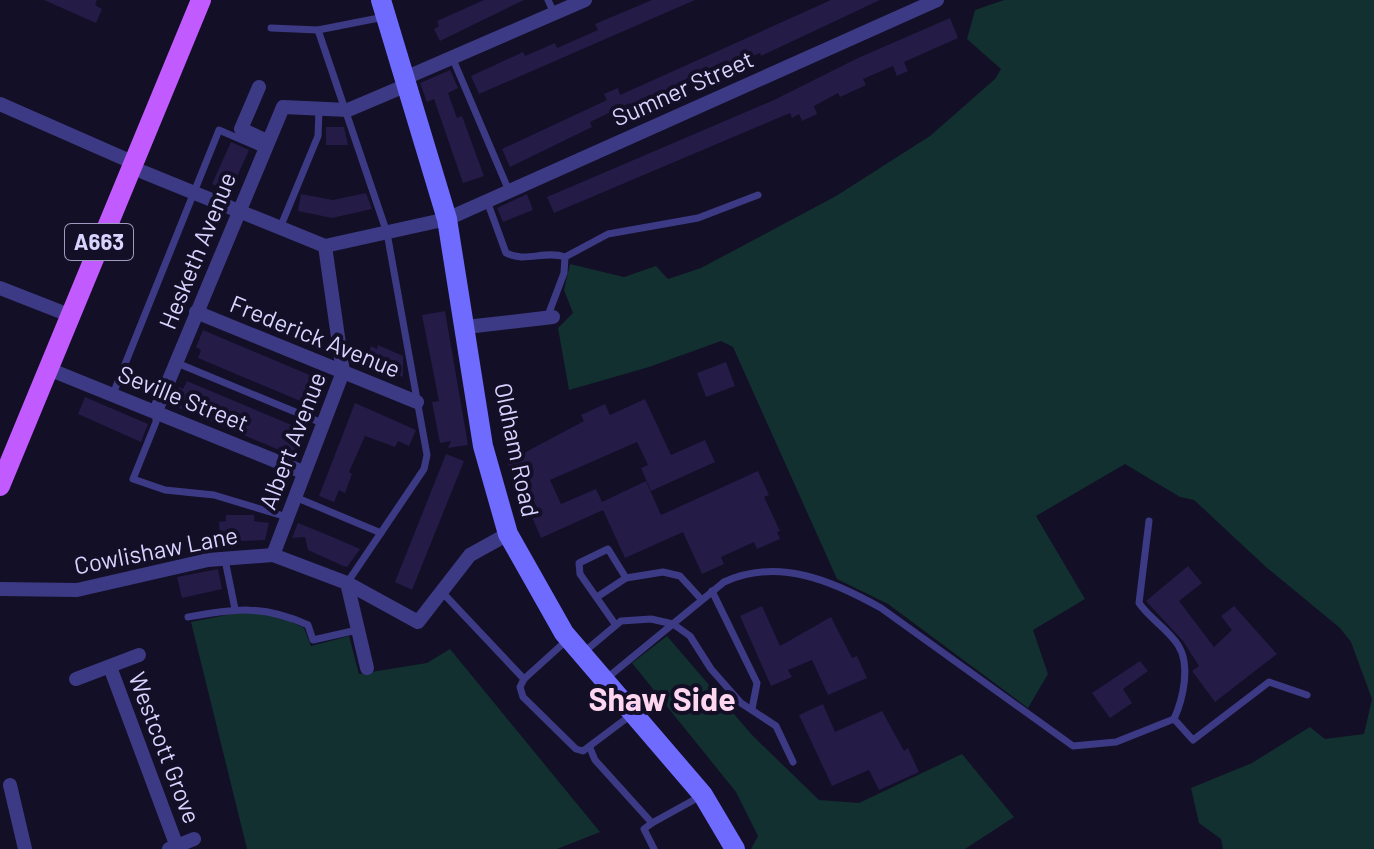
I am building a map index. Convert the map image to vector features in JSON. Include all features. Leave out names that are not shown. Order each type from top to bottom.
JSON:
[{"type":"main road","name":"A663","points":[[0,486],[46,368],[138,167],[201,0]]},
{"type":"main road","name":"Oldham Road","points":[[383,8],[447,219],[483,446],[508,534],[575,646],[703,795],[735,849]]},
{"type":"street","points":[[319,109],[348,110],[551,7],[585,0]]},
{"type":"street","name":"Sumner Street","points":[[325,246],[447,219],[937,0]]},
{"type":"street","points":[[259,87],[241,129],[265,145]]},
{"type":"street","points":[[0,104],[193,193],[325,246]]},
{"type":"street","name":"Hesketh Avenue","points":[[156,411],[283,107],[319,109]]},
{"type":"street","name":"Albert Avenue","points":[[273,555],[343,372],[325,246]]},
{"type":"street","points":[[0,288],[69,315]]},
{"type":"street","name":"Frederick Avenue","points":[[196,312],[417,402]]},
{"type":"street","points":[[466,327],[550,317]]},
{"type":"street","name":"Seville Street","points":[[46,368],[303,472]]},
{"type":"street","name":"Cowlishaw Lane","points":[[0,589],[77,590],[225,558],[273,555],[347,583],[418,622],[470,555],[508,534]]},
{"type":"street","points":[[347,583],[367,668]]},
{"type":"street","name":"Westcott Grove","points":[[76,679],[139,655]]},
{"type":"street","name":"Westcott Grove","points":[[110,667],[172,847]]},
{"type":"street","points":[[10,785],[25,849]]},
{"type":"street","points":[[172,847],[194,839]]},
{"type":"lane","points":[[271,28],[318,30],[383,8]]},
{"type":"lane","points":[[318,30],[348,110],[387,233],[427,462],[347,583]]},
{"type":"lane","points":[[452,57],[509,191]]},
{"type":"lane","points":[[280,228],[318,136],[319,109]]},
{"type":"lane","points":[[113,394],[219,130],[265,145]]},
{"type":"lane","points":[[487,201],[506,253],[512,256],[554,254],[565,257],[608,234],[698,218],[758,195]]},
{"type":"lane","points":[[550,317],[564,273],[565,257]]},
{"type":"lane","points":[[177,363],[323,423]]},
{"type":"lane","points":[[156,411],[156,422],[133,479],[165,490],[214,495],[287,517]]},
{"type":"lane","points":[[294,496],[381,533]]},
{"type":"lane","points":[[605,679],[712,591],[747,573],[788,571],[850,591],[881,608],[1073,746],[1116,742],[1174,719],[1181,704],[1183,658],[1179,646],[1139,603],[1149,521]]},
{"type":"lane","points":[[615,624],[579,571],[581,561],[608,549],[626,578]]},
{"type":"lane","points":[[225,558],[235,609]]},
{"type":"lane","points":[[597,597],[626,578],[673,573],[701,599]]},
{"type":"lane","points":[[441,591],[524,679]]},
{"type":"lane","points":[[712,591],[757,683],[752,709]]},
{"type":"lane","points":[[188,617],[254,608],[286,615],[308,625],[313,640],[358,630]]},
{"type":"lane","points":[[633,712],[590,748],[576,749],[523,697],[520,687],[524,679],[615,624],[651,619],[673,624],[701,650],[724,685],[776,726],[793,762]]},
{"type":"lane","points":[[1174,719],[1193,740],[1269,682],[1307,695]]},
{"type":"lane","points":[[590,748],[595,760],[652,823]]},
{"type":"lane","points":[[654,849],[644,829],[703,795]]},
{"type":"green space","points":[[1004,0],[1374,0],[1374,849],[1223,849],[1221,839],[1199,823],[1191,788],[1252,763],[1310,727],[1325,739],[1364,734],[1372,699],[1351,642],[1340,628],[1266,567],[1194,500],[1180,497],[1125,464],[1036,516],[1085,599],[1033,630],[1048,674],[1028,708],[888,604],[837,579],[733,347],[721,341],[649,367],[569,390],[558,328],[573,313],[564,290],[570,264],[624,277],[656,266],[668,279],[701,268],[836,196],[930,136],[995,79],[1001,69],[967,39],[975,10]]},
{"type":"green space","points":[[246,611],[283,618],[304,628],[311,646],[349,636],[359,674],[427,663],[450,649],[600,832],[557,849],[247,849],[191,622]]},
{"type":"green space","points":[[667,636],[752,735],[819,800],[859,803],[962,754],[1014,817],[965,849],[751,849],[758,836],[736,792],[632,663]]},
{"type":"building","points":[[44,0],[97,0],[95,5],[102,9],[96,23]]},
{"type":"building","points":[[484,0],[524,0],[440,41],[434,29],[439,26],[437,21]]},
{"type":"building","points":[[652,0],[695,0],[479,94],[471,76],[523,52],[525,56],[555,43],[557,48],[598,30],[595,24]]},
{"type":"building","points":[[831,0],[880,0],[761,56],[760,53],[729,66],[727,60],[686,79],[688,84],[633,109],[630,103],[590,122],[592,127],[510,167],[502,149],[607,100],[604,94],[618,88],[620,95]]},
{"type":"building","points":[[950,18],[958,38],[904,62],[908,71],[897,76],[893,66],[863,79],[866,85],[840,97],[838,93],[814,106],[817,114],[802,121],[799,114],[792,118],[790,113],[554,213],[547,197],[774,100],[858,58]]},
{"type":"building","points":[[450,70],[458,88],[448,93],[457,118],[462,116],[484,176],[463,183],[434,99],[427,102],[420,83]]},
{"type":"building","points":[[326,127],[344,127],[348,145],[326,145]]},
{"type":"building","points":[[231,142],[249,150],[230,192],[212,184]]},
{"type":"building","points":[[366,193],[372,209],[332,218],[298,211],[301,194],[333,200]]},
{"type":"building","points":[[527,194],[533,210],[503,222],[497,208]]},
{"type":"building","points":[[445,311],[468,445],[448,448],[451,441],[440,443],[438,433],[432,402],[439,401],[422,315]]},
{"type":"building","points":[[203,330],[326,382],[319,399],[316,398],[312,406],[198,358],[201,350],[196,347]]},
{"type":"building","points":[[378,345],[403,356],[403,377],[372,364],[373,360],[367,358],[371,346],[377,349]]},
{"type":"building","points":[[726,362],[735,386],[706,397],[697,373]]},
{"type":"building","points":[[187,381],[301,429],[298,437],[303,439],[296,457],[172,405],[179,387],[183,389]]},
{"type":"building","points":[[85,397],[148,424],[141,442],[78,414]]},
{"type":"building","points":[[645,399],[671,455],[705,440],[715,462],[651,491],[641,468],[648,465],[637,442],[550,480],[561,504],[596,489],[602,502],[646,481],[661,515],[758,471],[769,495],[764,497],[780,531],[777,532],[780,539],[757,549],[754,542],[721,557],[724,564],[702,574],[683,532],[625,558],[603,510],[541,538],[532,517],[539,513],[525,481],[518,484],[507,462],[584,421],[581,415],[605,404],[610,415]]},
{"type":"building","points":[[355,403],[416,430],[409,446],[398,441],[395,447],[365,436],[349,472],[352,474],[345,493],[339,490],[334,502],[319,496]]},
{"type":"building","points":[[446,454],[464,461],[412,590],[395,582]]},
{"type":"building","points":[[226,515],[254,515],[254,521],[269,523],[265,540],[220,542],[219,522],[226,521]]},
{"type":"building","points":[[298,523],[360,549],[347,567],[341,565],[308,550],[305,537],[292,538]]},
{"type":"building","points":[[1188,566],[1202,583],[1179,601],[1214,647],[1232,630],[1221,616],[1234,606],[1277,654],[1215,702],[1192,671],[1199,666],[1183,641],[1146,601]]},
{"type":"building","points":[[218,569],[222,589],[182,598],[177,577]]},
{"type":"building","points":[[762,606],[780,646],[831,617],[852,658],[857,656],[867,678],[828,695],[812,660],[788,670],[792,677],[771,686],[740,616]]},
{"type":"building","points":[[1140,661],[1148,671],[1123,689],[1132,703],[1110,718],[1092,693]]},
{"type":"building","points":[[823,704],[835,732],[882,711],[904,751],[908,748],[919,772],[879,790],[869,770],[832,786],[799,715]]},
{"type":"district","name":"Shaw Side","points":[[662,700]]}]
